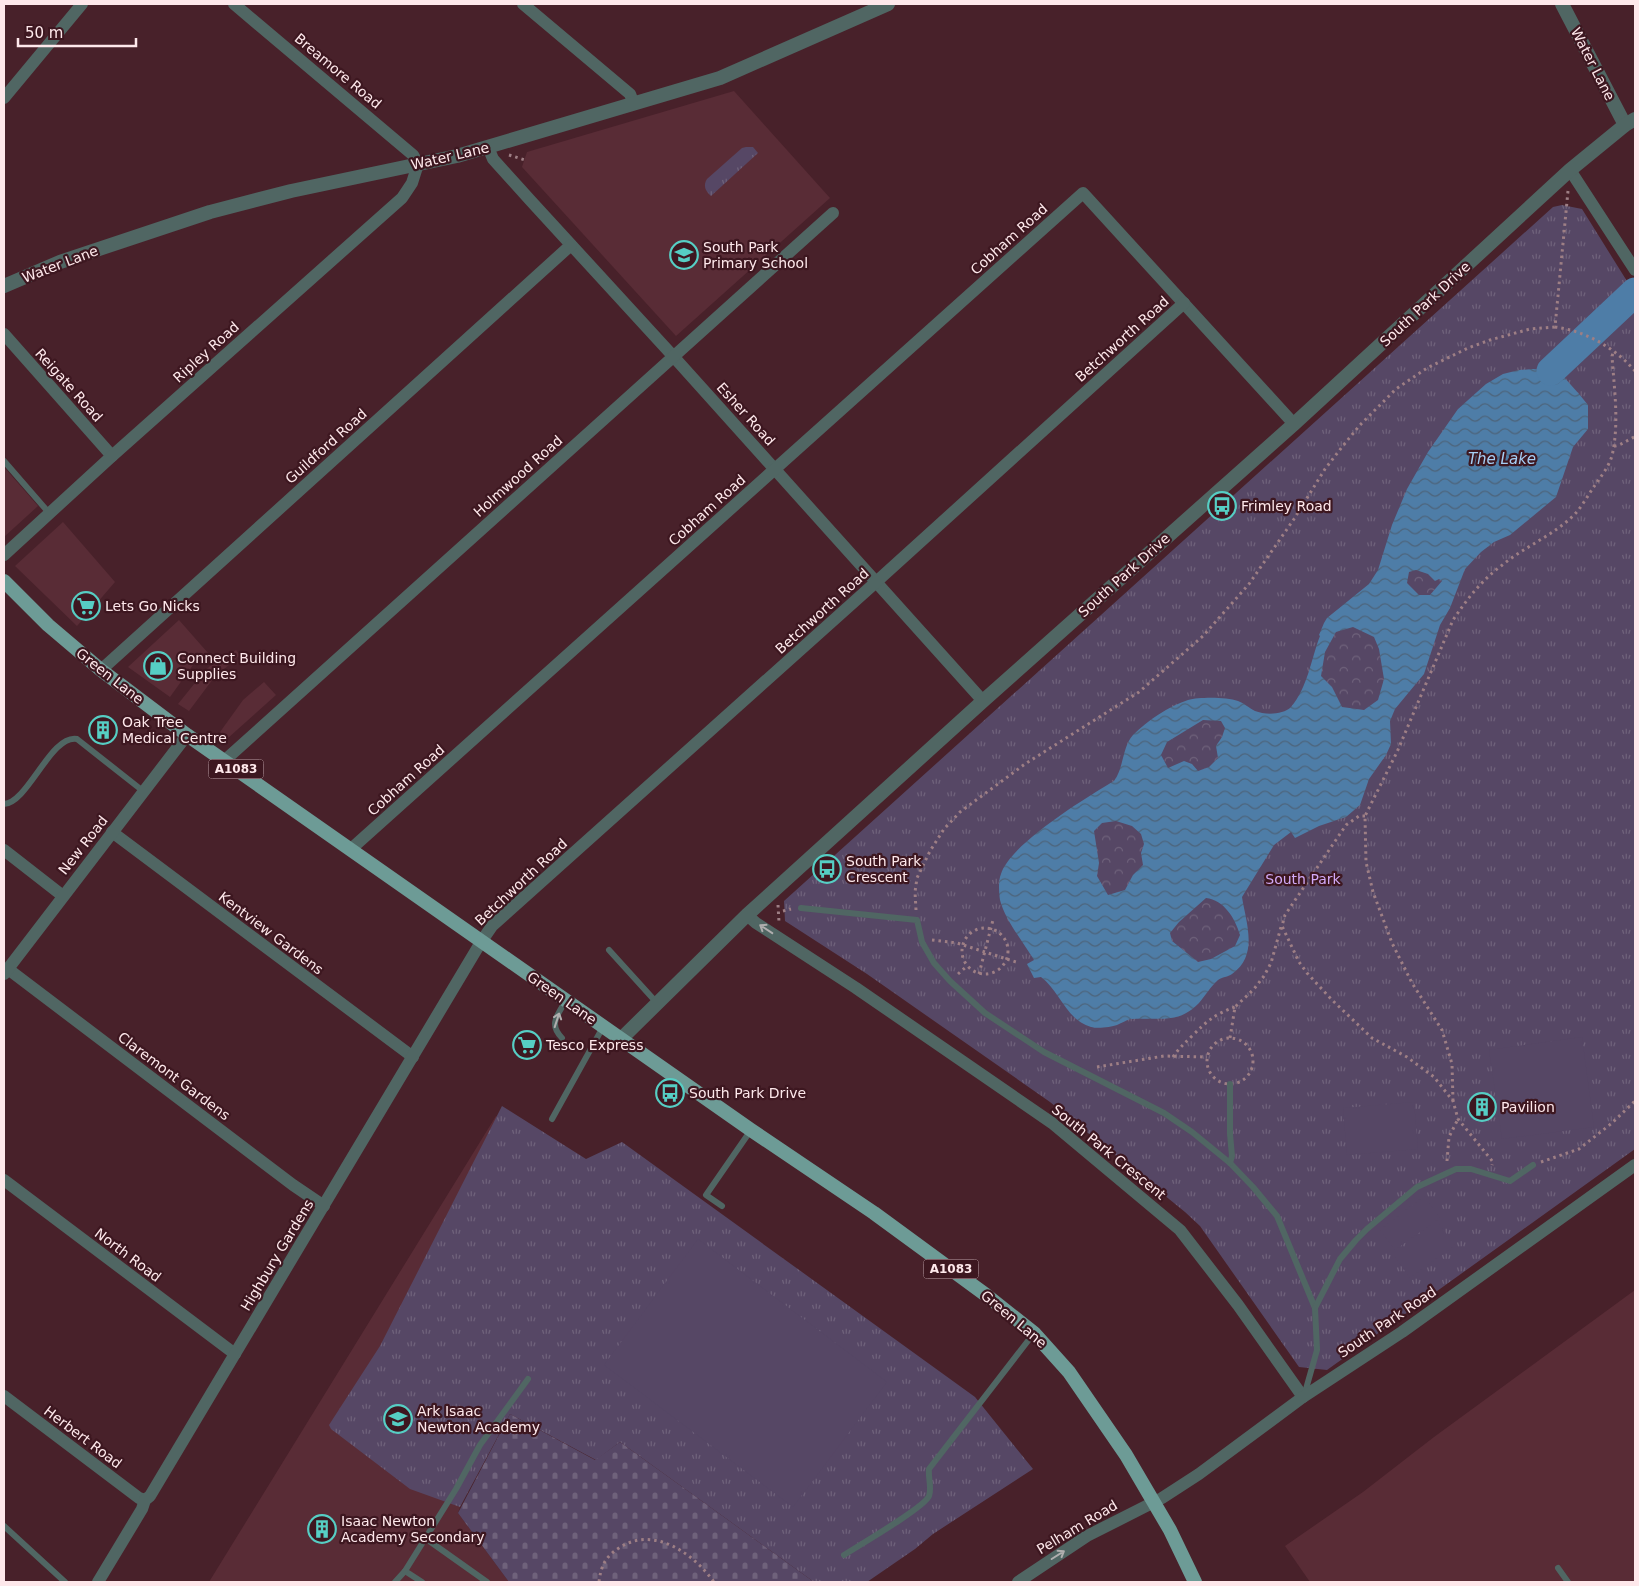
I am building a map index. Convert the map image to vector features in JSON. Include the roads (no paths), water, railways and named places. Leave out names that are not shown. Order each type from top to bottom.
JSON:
[{"type":"main road","name":"Green Lane","points":[[4,581],[48,625],[101,670],[186,735],[751,1130],[874,1213],[1034,1333],[1069,1372],[1126,1455],[1170,1530],[1195,1582]]},
{"type":"street","points":[[4,98],[82,4]]},
{"type":"street","name":"Breamore Road","points":[[234,4],[394,138],[412,155],[418,164]]},
{"type":"street","points":[[523,4],[630,94],[634,104]]},
{"type":"street","name":"Water Lane","points":[[4,286],[60,262],[210,212],[308,187],[458,156],[720,78],[888,4]]},
{"type":"street","name":"Water Lane","points":[[1562,4],[1630,122]]},
{"type":"street","name":"South Park Drive","points":[[621,1039],[746,915],[982,701],[1294,424],[1570,170],[1630,122]]},
{"type":"street","name":"Esher Road","points":[[488,147],[493,159],[775,469],[982,701]]},
{"type":"street","name":"Ripley Road","points":[[4,555],[112,456],[402,198],[412,183],[418,164]]},
{"type":"street","points":[[1570,170],[1635,270]]},
{"type":"street","name":"Cobham Road","points":[[351,849],[1083,193],[1184,302]]},
{"type":"street","name":"Holmwood Road","points":[[224,761],[833,213]]},
{"type":"street","name":"Guildford Road","points":[[101,670],[571,245]]},
{"type":"street","points":[[1184,302],[1294,424]]},
{"type":"street","name":"Betchworth Road","points":[[481,942],[492,926],[875,583],[1184,302]]},
{"type":"street","name":"Reigate Road","points":[[4,334],[112,456]]},
{"type":"street","name":"New Road","points":[[6,972],[186,735]]},
{"type":"street","name":"Kentview Gardens","points":[[112,832],[413,1057]]},
{"type":"street","points":[[4,850],[63,896]]},
{"type":"street","name":"South Park Crescent","points":[[746,915],[1052,1123],[1180,1230],[1238,1305],[1303,1397]]},
{"type":"street","name":"Highbury Gardens","points":[[98,1582],[481,942]]},
{"type":"street","name":"Claremont Gardens","points":[[6,972],[324,1206]]},
{"type":"street","name":"South Park Road","points":[[1154,1502],[1199,1474],[1303,1397],[1402,1332],[1635,1165]]},
{"type":"street","name":"North Road","points":[[4,1180],[235,1354]]},
{"type":"street","name":"Herbert Road","points":[[4,1396],[139,1498],[146,1500]]},
{"type":"street","name":"Pelham Road","points":[[1018,1582],[1087,1536],[1154,1502]]},
{"type":"lane","points":[[4,461],[50,514]]},
{"type":"lane","points":[[4,804],[14,802],[51,755],[67,740],[72,738],[77,739],[143,792]]},
{"type":"lane","points":[[801,908],[918,920],[922,942],[934,962],[950,981],[985,1013],[1044,1052],[1164,1113],[1230,1162],[1277,1216],[1314,1308],[1317,1350],[1303,1397]]},
{"type":"lane","points":[[609,950],[657,1004]]},
{"type":"lane","points":[[562,1038],[554,1028],[566,1000]]},
{"type":"lane","points":[[552,1120],[586,1052],[603,1027]]},
{"type":"lane","points":[[1230,1084],[1232,1156],[1230,1162]]},
{"type":"lane","points":[[722,1206],[706,1196],[751,1130]]},
{"type":"lane","points":[[1314,1308],[1340,1259],[1367,1229],[1417,1187],[1456,1169],[1471,1169],[1510,1181],[1533,1165]]},
{"type":"lane","points":[[844,1555],[909,1514],[927,1500],[930,1494],[929,1469],[1034,1333]]},
{"type":"lane","points":[[395,1582],[405,1571],[456,1489],[480,1445],[528,1379]]},
{"type":"lane","points":[[4,1526],[65,1582]]},
{"type":"lane","points":[[425,1538],[487,1582]]},
{"type":"lane","points":[[1558,1568],[1568,1582]]},
{"type":"lane","points":[[405,1571],[422,1582]]},
{"type":"water","name":"The Lake","points":[[1519,370],[1551,371],[1563,376],[1588,405],[1588,429],[1573,447],[1556,497],[1510,535],[1494,542],[1481,552],[1465,569],[1450,608],[1440,625],[1424,674],[1395,709],[1390,721],[1391,744],[1386,755],[1369,779],[1360,805],[1346,817],[1319,826],[1295,838],[1291,832],[1274,845],[1242,897],[1249,938],[1246,958],[1232,974],[1215,982],[1199,1003],[1191,1010],[1167,1019],[1131,1019],[1104,1028],[1094,1028],[1082,1023],[1069,1012],[1048,983],[1041,977],[1034,978],[1027,964],[1034,960],[1010,923],[1000,900],[999,880],[1007,862],[1019,849],[1051,822],[1114,781],[1120,770],[1129,740],[1145,724],[1166,710],[1188,700],[1206,698],[1238,701],[1255,711],[1264,713],[1274,714],[1288,710],[1297,699],[1305,682],[1319,635],[1327,618],[1369,584],[1378,570],[1392,525],[1407,489],[1428,452],[1458,409],[1486,384],[1503,374]],"holes":[[[1416,570],[1428,574],[1435,581],[1439,579],[1442,581],[1430,595],[1419,595],[1407,583],[1409,572]],[[1353,627],[1374,637],[1379,649],[1384,679],[1378,700],[1364,710],[1342,707],[1332,687],[1321,676],[1325,652],[1336,632]],[[1203,720],[1221,721],[1225,728],[1216,746],[1218,758],[1209,767],[1198,771],[1192,764],[1184,761],[1168,768],[1161,755],[1167,742]],[[1116,821],[1132,826],[1141,834],[1144,844],[1141,853],[1143,865],[1133,875],[1125,890],[1108,895],[1097,876],[1099,863],[1094,831],[1102,823]],[[1206,898],[1218,902],[1228,911],[1240,935],[1235,946],[1211,959],[1198,962],[1172,941],[1170,933],[1179,922]]]},
{"type":"waterway","points":[[1551,371],[1635,292]]},
{"type":"place","name":"South Park Primary School","points":[[684,255]]},
{"type":"place","name":"Frimley Road","points":[[1222,506]]},
{"type":"place","name":"Lets Go Nicks","points":[[86,606]]},
{"type":"place","name":"Connect Building Supplies","points":[[158,666]]},
{"type":"place","name":"Oak Tree Medical Centre","points":[[103,730]]},
{"type":"place","name":"South Park Crescent","points":[[827,869]]},
{"type":"place","name":"Tesco Express","points":[[527,1045]]},
{"type":"place","name":"South Park Drive","points":[[670,1093]]},
{"type":"place","name":"Pavilion","points":[[1482,1107]]},
{"type":"place","name":"Ark Isaac Newton Academy","points":[[398,1419]]},
{"type":"place","name":"Isaac Newton Academy Secondary","points":[[322,1529]]},
{"type":"park label","name":"South Park","points":[[1303,879]]}]
